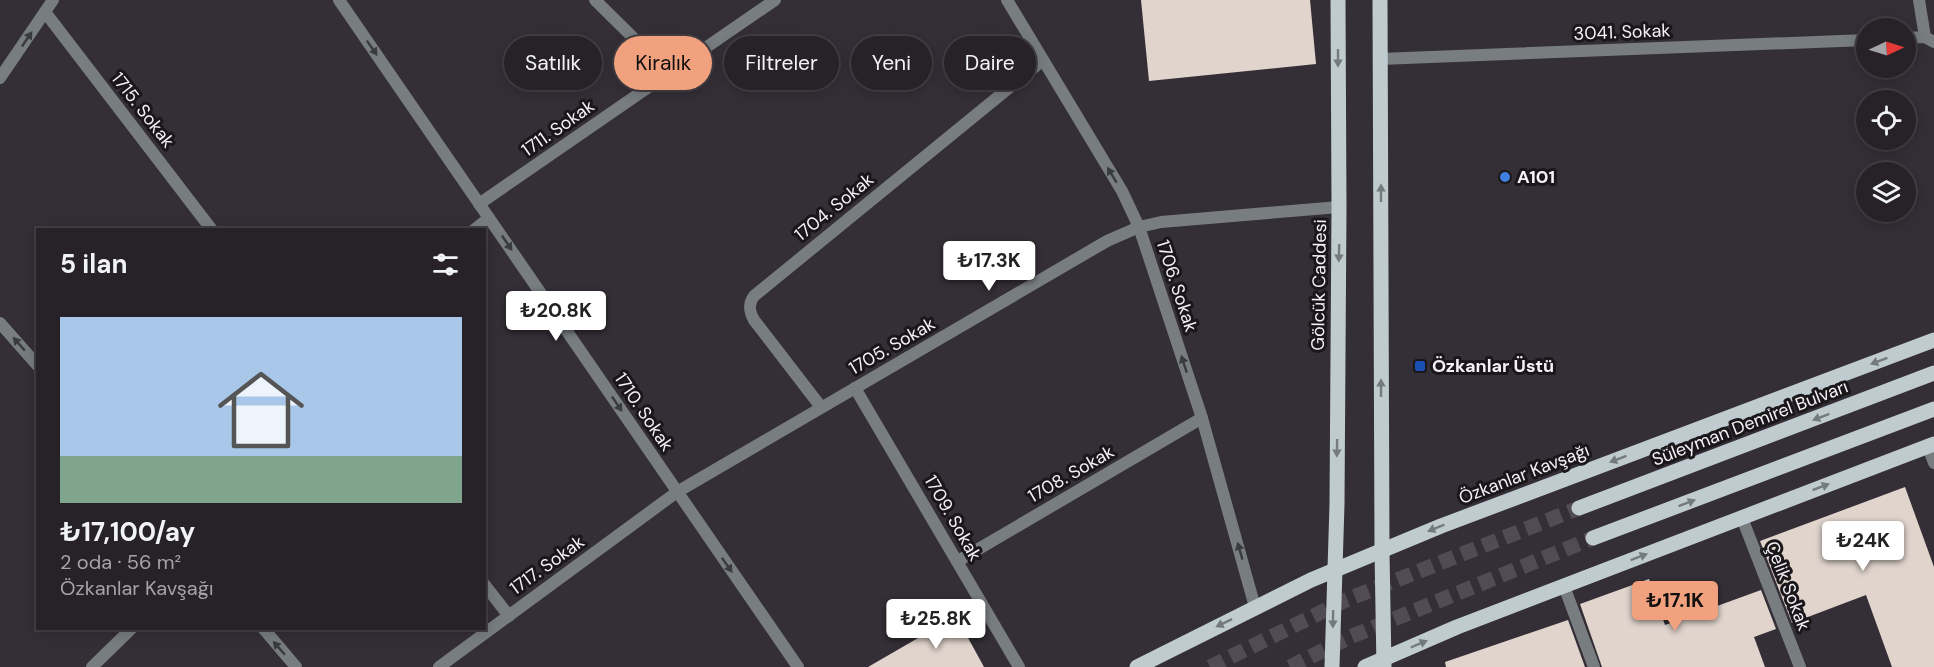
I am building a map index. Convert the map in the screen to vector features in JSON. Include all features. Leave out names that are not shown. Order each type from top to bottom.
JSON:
[{"type":"main road","name":"Gölcük Caddesi","points":[[1332,667],[1337,504],[1340,207],[1338,0]]},
{"type":"main road","points":[[1380,0],[1384,663]]},
{"type":"main road","name":"Özkanlar Kavşağı","points":[[1137,667],[1255,607],[1441,526],[1934,340]]},
{"type":"main road","name":"Süleyman Demirel Bulvarı","points":[[1579,508],[1934,373]]},
{"type":"main road","points":[[1593,538],[1934,409]]},
{"type":"main road","points":[[1365,667],[1384,663],[1564,586],[1931,445]]},
{"type":"street","points":[[0,78],[53,0]]},
{"type":"street","name":"1710. Sokak","points":[[339,0],[798,667]]},
{"type":"street","points":[[595,0],[631,36]]},
{"type":"street","name":"1711. Sokak","points":[[712,43],[775,0]]},
{"type":"street","name":"1706. Sokak","points":[[1007,0],[1122,191],[1138,227],[1202,418],[1255,607]]},
{"type":"street","points":[[1919,0],[1929,40]]},
{"type":"street","name":"1715. Sokak","points":[[45,12],[210,228]]},
{"type":"street","name":"3041. Sokak","points":[[1380,59],[1856,40]]},
{"type":"street","name":"1704. Sokak","points":[[821,407],[754,320],[749,306],[753,296],[1043,60]]},
{"type":"street","name":"1711. Sokak","points":[[479,204],[644,90]]},
{"type":"street","name":"1705. Sokak","points":[[677,492],[1107,241],[1138,227],[1185,219],[1340,207]]},
{"type":"street","points":[[476,228],[489,218]]},
{"type":"street","points":[[0,323],[36,364]]},
{"type":"street","name":"1709. Sokak","points":[[855,388],[1018,667]]},
{"type":"street","name":"1708. Sokak","points":[[958,561],[1202,418]]},
{"type":"street","points":[[1931,445],[1934,463]]},
{"type":"street","name":"1717. Sokak","points":[[440,667],[677,492]]},
{"type":"street","name":"Çelik Sokak","points":[[1742,518],[1800,667]]},
{"type":"street","points":[[1564,586],[1594,667]]},
{"type":"street","points":[[486,587],[509,616]]},
{"type":"street","points":[[92,667],[130,630]]},
{"type":"street","points":[[265,630],[296,667]]},
{"type":"building","points":[[1141,0],[1310,0],[1316,64],[1149,81]]},
{"type":"building","points":[[1905,487],[1934,567],[1934,667],[1892,667],[1866,595],[1792,623],[1760,541]]},
{"type":"building","points":[[1649,579],[1665,625],[1761,590],[1776,629],[1754,637],[1765,667],[1602,667],[1580,604]]},
{"type":"building","points":[[956,616],[984,667],[868,667]]},
{"type":"building","points":[[1568,620],[1585,667],[1446,667],[1445,662]]},
{"type":"tunnel","points":[[1210,667],[1346,600],[1579,508]]},
{"type":"tunnel","points":[[1290,667],[1350,637],[1593,538]]},
{"type":"place","name":"A101","points":[[1505,177]]},
{"type":"place","name":"Özkanlar Üstü","points":[[1420,366]]}]
